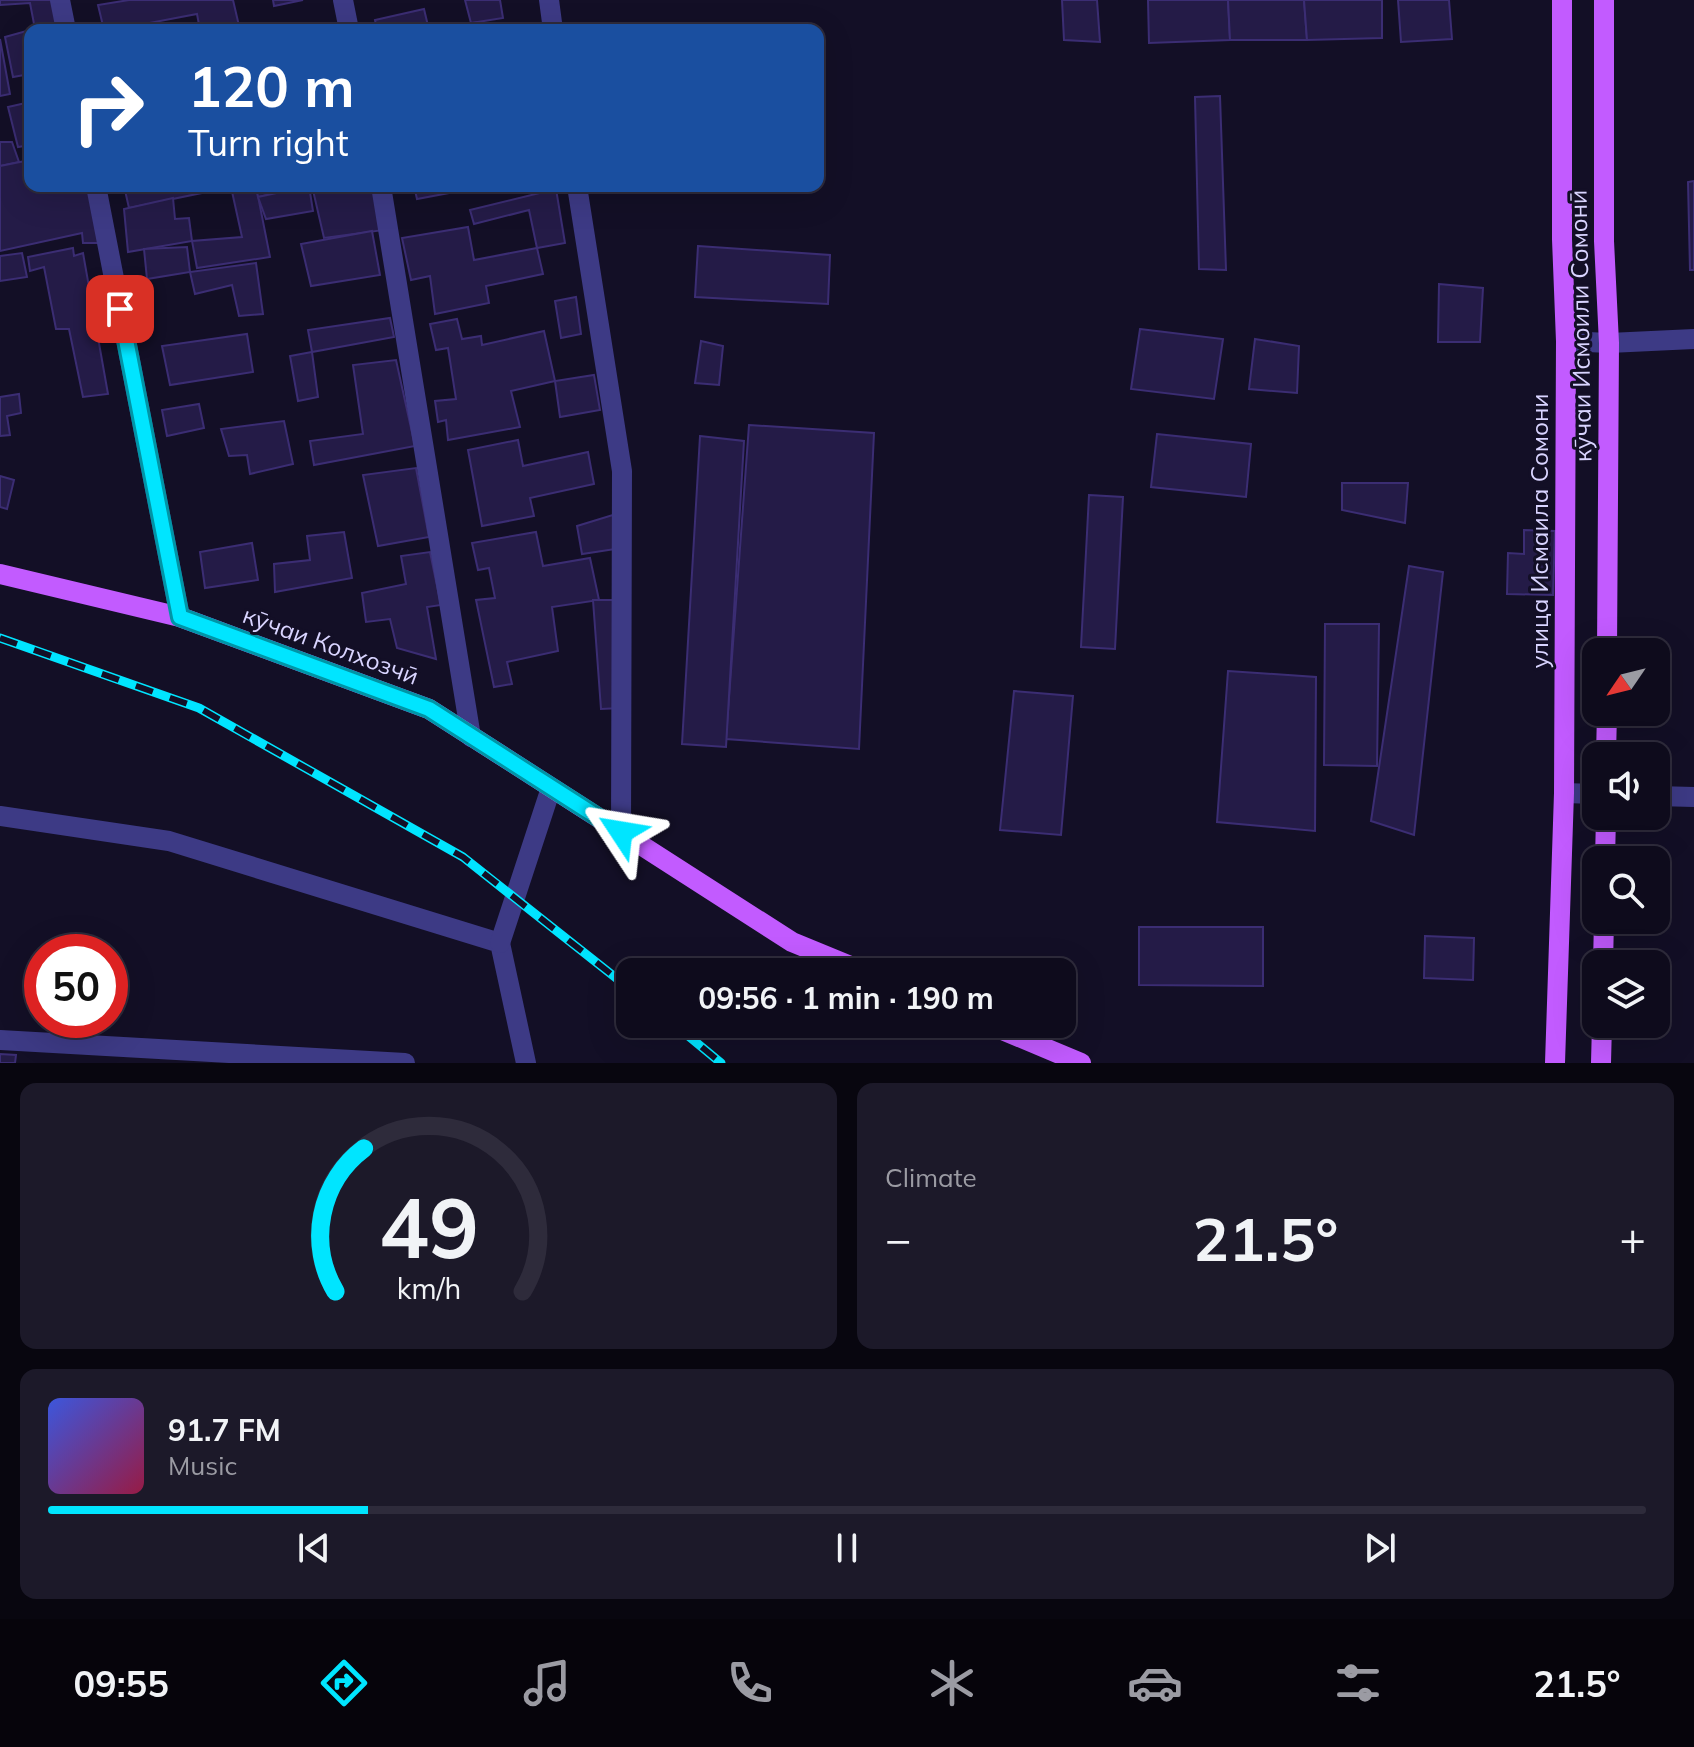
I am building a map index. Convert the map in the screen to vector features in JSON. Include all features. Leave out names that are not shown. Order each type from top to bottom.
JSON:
[{"type":"main road","name":"улица Исмаила Сомони","points":[[1555,1063],[1564,793],[1566,341],[1562,239],[1562,0]]},
{"type":"main road","name":"кӯчаи Исмоили Сомонӣ","points":[[1604,0],[1604,241],[1609,343],[1607,638]]},
{"type":"main road","name":"кӯчаи Колхозчӣ","points":[[0,574],[180,617],[429,709],[792,942],[831,958]]},
{"type":"main road","points":[[1021,1038],[1081,1063]]},
{"type":"main road","points":[[1601,1063],[1602,1038]]},
{"type":"street","points":[[60,0],[65,24]]},
{"type":"street","points":[[343,0],[348,24]]},
{"type":"street","points":[[549,0],[552,24]]},
{"type":"street","points":[[97,192],[180,617]]},
{"type":"street","points":[[382,192],[471,737]]},
{"type":"street","points":[[578,192],[622,471],[621,832]]},
{"type":"street","points":[[1566,341],[1609,343],[1694,339]]},
{"type":"street","points":[[526,1063],[500,943],[551,788]]},
{"type":"street","points":[[1564,793],[1582,794]]},
{"type":"street","points":[[1670,796],[1694,797]]},
{"type":"street","points":[[0,816],[169,841],[500,943]]},
{"type":"street","points":[[0,1040],[405,1063]]},
{"type":"building","points":[[0,0],[55,0],[60,24],[34,24],[30,3],[0,5]]},
{"type":"building","points":[[129,0],[233,0],[239,24],[199,24],[197,14],[144,24],[103,24],[98,5]]},
{"type":"building","points":[[273,0],[303,0],[274,6]]},
{"type":"building","points":[[465,0],[500,0],[503,18],[471,23]]},
{"type":"building","points":[[1062,0],[1097,0],[1100,42],[1064,40]]},
{"type":"building","points":[[1148,0],[1228,0],[1230,40],[1149,43]]},
{"type":"building","points":[[1228,0],[1304,0],[1307,40],[1230,40]]},
{"type":"building","points":[[1304,0],[1382,0],[1382,38],[1307,40]]},
{"type":"building","points":[[1398,0],[1449,0],[1452,39],[1401,42]]},
{"type":"building","points":[[424,9],[428,24],[376,24],[375,20]]},
{"type":"building","points":[[24,32],[24,75],[13,77],[5,37]]},
{"type":"building","points":[[0,39],[10,94],[0,96]]},
{"type":"building","points":[[1220,96],[1226,270],[1199,269],[1195,97]]},
{"type":"building","points":[[24,103],[24,146],[18,147],[8,107]]},
{"type":"building","points":[[0,142],[12,142],[19,162],[0,166]]},
{"type":"building","points":[[24,161],[24,192],[92,192],[101,243],[83,243],[82,233],[0,251],[0,166]]},
{"type":"building","points":[[1694,181],[1694,270],[1690,270],[1688,182]]},
{"type":"building","points":[[125,192],[207,192],[129,208]]},
{"type":"building","points":[[232,192],[257,192],[270,257],[197,268],[192,241],[242,237]]},
{"type":"building","points":[[257,192],[281,192],[258,197]]},
{"type":"building","points":[[281,192],[310,192],[313,211],[266,219],[258,197]]},
{"type":"building","points":[[313,192],[376,192],[384,230],[324,238]]},
{"type":"building","points":[[415,192],[455,192],[417,199]]},
{"type":"building","points":[[544,192],[556,192],[565,243],[537,248],[529,210],[474,224],[470,210]]},
{"type":"building","points":[[173,198],[175,219],[189,218],[192,241],[128,252],[124,209]]},
{"type":"building","points":[[468,227],[474,260],[537,248],[543,274],[486,286],[489,303],[435,314],[430,276],[411,280],[402,238]]},
{"type":"building","points":[[372,231],[380,275],[311,286],[301,244]]},
{"type":"building","points":[[698,246],[830,255],[828,304],[695,297]]},
{"type":"building","points":[[187,247],[190,272],[147,279],[144,249]]},
{"type":"building","points":[[73,248],[74,256],[83,253],[108,394],[83,397],[69,329],[56,329],[44,267],[30,271],[28,257]]},
{"type":"building","points":[[22,253],[27,277],[0,281],[0,256]]},
{"type":"building","points":[[256,263],[263,314],[239,316],[232,285],[195,294],[190,272]]},
{"type":"building","points":[[1439,284],[1483,288],[1480,342],[1438,342]]},
{"type":"building","points":[[576,297],[581,334],[561,338],[555,301]]},
{"type":"building","points":[[390,318],[394,337],[312,352],[308,330]]},
{"type":"building","points":[[457,319],[462,339],[481,336],[482,345],[544,331],[555,381],[511,391],[520,427],[448,440],[446,420],[438,422],[435,401],[456,399],[448,348],[436,350],[430,324]]},
{"type":"building","points":[[1140,329],[1223,339],[1214,399],[1131,389]]},
{"type":"building","points":[[247,334],[253,372],[170,385],[162,346]]},
{"type":"building","points":[[1255,339],[1299,346],[1297,393],[1249,389]]},
{"type":"building","points":[[701,341],[723,346],[719,385],[695,383]]},
{"type":"building","points":[[312,352],[318,397],[298,401],[290,356]]},
{"type":"building","points":[[396,360],[415,446],[314,465],[310,441],[363,434],[353,365]]},
{"type":"building","points":[[594,375],[600,410],[560,417],[555,381]]},
{"type":"building","points":[[19,394],[21,413],[7,416],[10,435],[0,436],[0,397]]},
{"type":"building","points":[[199,404],[204,428],[167,436],[162,410]]},
{"type":"building","points":[[284,421],[293,464],[250,474],[247,455],[229,456],[221,429]]},
{"type":"building","points":[[749,425],[874,433],[859,749],[726,739]]},
{"type":"building","points":[[1157,434],[1251,444],[1246,497],[1151,487]]},
{"type":"building","points":[[700,436],[744,441],[726,747],[682,744]]},
{"type":"building","points":[[518,440],[523,466],[588,452],[594,484],[530,498],[534,516],[482,526],[468,450]]},
{"type":"building","points":[[416,468],[429,537],[378,546],[363,475]]},
{"type":"building","points":[[0,476],[14,480],[7,509],[0,507]]},
{"type":"building","points":[[1342,483],[1408,483],[1405,523],[1342,510]]},
{"type":"building","points":[[1089,495],[1123,497],[1115,649],[1081,647]]},
{"type":"building","points":[[616,514],[622,548],[582,554],[577,526]]},
{"type":"building","points":[[1524,530],[1555,531],[1553,595],[1507,594],[1508,553],[1524,554]]},
{"type":"building","points":[[344,532],[352,578],[275,592],[274,564],[310,560],[307,536]]},
{"type":"building","points":[[536,532],[543,566],[590,558],[599,600],[552,607],[558,651],[507,662],[512,684],[494,687],[476,600],[495,598],[489,568],[478,570],[472,543]]},
{"type":"building","points":[[252,543],[258,580],[205,588],[200,552]]},
{"type":"building","points":[[430,552],[441,605],[427,607],[436,659],[397,648],[390,619],[366,622],[362,593],[406,584],[401,556]]},
{"type":"building","points":[[1409,566],[1443,572],[1414,835],[1371,821]]},
{"type":"building","points":[[593,600],[617,600],[621,708],[601,709]]},
{"type":"building","points":[[1325,624],[1379,624],[1377,766],[1324,765]]},
{"type":"building","points":[[1228,671],[1316,677],[1315,831],[1217,822]]},
{"type":"building","points":[[1014,691],[1073,696],[1061,835],[1000,830]]},
{"type":"building","points":[[1139,927],[1263,927],[1263,986],[1139,985]]},
{"type":"building","points":[[1425,936],[1474,938],[1473,980],[1424,978]]},
{"type":"building","points":[[0,1054],[16,1055],[15,1063],[0,1063]]},
{"type":"railway","points":[[0,638],[199,708],[463,857],[616,978]]},
{"type":"railway","points":[[691,1038],[721,1063]]},
{"type":"route","points":[[120,309],[180,617],[429,709],[621,832]]}]
